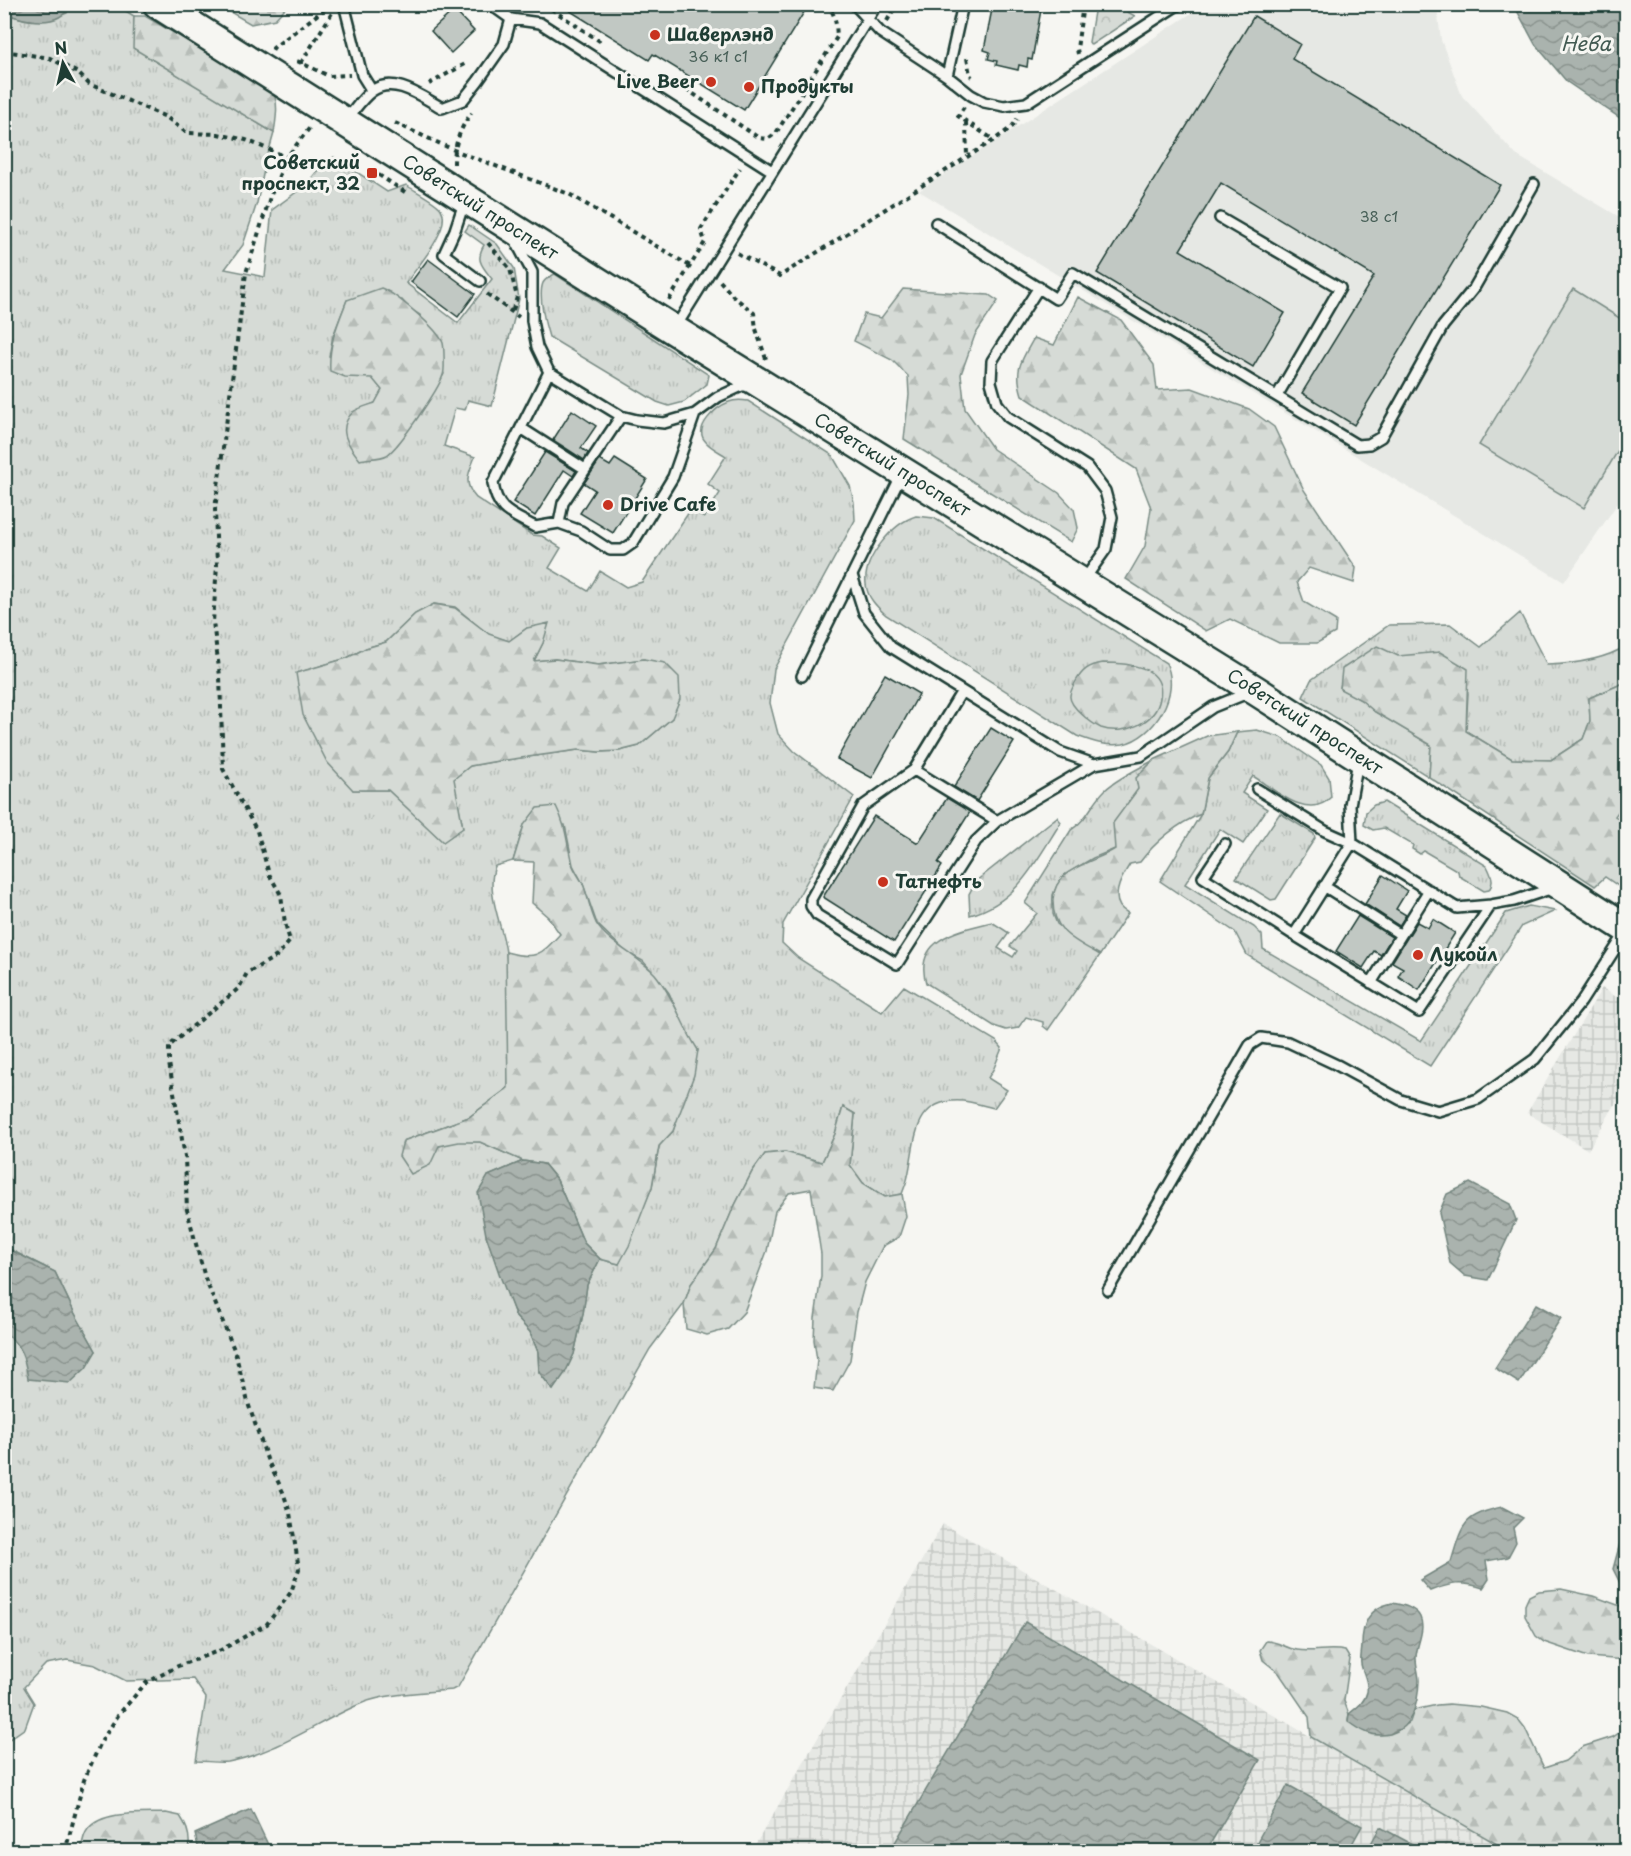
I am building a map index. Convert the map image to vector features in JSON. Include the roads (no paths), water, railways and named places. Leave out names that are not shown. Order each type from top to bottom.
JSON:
[{"type":"main road","name":"Советский проспект","points":[[158,4],[674,330],[1255,690],[1561,885],[1626,930]]},
{"type":"lane","points":[[344,4],[362,75],[372,91]]},
{"type":"lane","points":[[490,4],[511,19],[540,23],[772,171]]},
{"type":"lane","points":[[854,4],[880,32],[947,76],[971,95],[984,102],[1004,106],[1026,103],[1179,4]]},
{"type":"lane","points":[[674,330],[877,4]]},
{"type":"lane","points":[[947,76],[963,4]]},
{"type":"lane","points":[[334,115],[372,91],[389,86],[403,87],[442,108],[463,100],[504,44],[511,19]]},
{"type":"lane","points":[[936,223],[1056,299],[1073,273],[1357,445],[1369,444],[1381,437],[1443,326],[1474,288],[1534,184]]},
{"type":"lane","points":[[466,197],[444,254],[480,281]]},
{"type":"lane","points":[[497,217],[508,227],[532,272],[531,321],[537,347],[549,372],[621,416],[664,423],[695,414],[718,397],[742,386],[776,392]]},
{"type":"lane","points":[[1220,218],[1340,288],[1277,396]]},
{"type":"lane","points":[[1039,287],[992,361],[991,382],[997,403],[1008,417],[1087,467],[1105,491],[1112,517],[1106,549],[1082,582]]},
{"type":"lane","points":[[549,372],[493,483],[495,497],[502,508],[536,527],[559,523],[581,531],[610,550],[623,550],[633,543],[672,477],[695,414]]},
{"type":"lane","points":[[559,523],[563,503],[621,416]]},
{"type":"lane","points":[[521,428],[585,469]]},
{"type":"lane","points":[[802,676],[904,471]]},
{"type":"lane","points":[[852,575],[864,613],[891,647],[1060,752],[1094,764]]},
{"type":"lane","points":[[962,691],[914,770],[864,806],[811,899],[811,906],[817,915],[897,964],[976,841],[997,821],[1094,764],[1141,756],[1213,707],[1255,690]]},
{"type":"lane","points":[[1294,935],[1352,843],[1350,805],[1359,756]]},
{"type":"lane","points":[[914,770],[997,821]]},
{"type":"lane","points":[[1257,789],[1325,831],[1352,843],[1456,908],[1514,901],[1561,885]]},
{"type":"lane","points":[[1225,844],[1203,877],[1419,1012],[1491,905]]},
{"type":"lane","points":[[1324,886],[1401,935]]},
{"type":"lane","points":[[1371,982],[1429,890]]},
{"type":"lane","points":[[1108,1290],[1250,1045],[1261,1038],[1288,1042],[1337,1065],[1401,1100],[1438,1112],[1478,1099],[1535,1059],[1581,1002],[1626,930]]},
{"type":"water","points":[[5,4],[70,5],[58,18],[41,21],[5,13]]},
{"type":"water","name":"Нева","points":[[1514,5],[1626,5],[1626,122],[1567,82],[1535,44]]},
{"type":"water","points":[[523,1161],[544,1164],[557,1180],[584,1243],[600,1259],[587,1285],[574,1354],[553,1390],[539,1372],[538,1352],[530,1332],[516,1317],[500,1276],[486,1235],[478,1193],[488,1176]]},
{"type":"water","points":[[1470,1183],[1510,1204],[1516,1220],[1488,1280],[1465,1276],[1450,1263],[1439,1213],[1447,1194]]},
{"type":"water","points":[[4,1247],[55,1272],[96,1351],[86,1368],[70,1383],[28,1379],[21,1353],[15,1342],[5,1332]]},
{"type":"water","points":[[1536,1304],[1561,1318],[1519,1383],[1495,1368]]},
{"type":"water","points":[[1626,1498],[1626,1586],[1620,1583],[1613,1569],[1625,1525],[1621,1509]]},
{"type":"water","points":[[1502,1507],[1523,1518],[1513,1528],[1516,1542],[1508,1557],[1486,1561],[1489,1579],[1483,1588],[1456,1584],[1430,1591],[1420,1580],[1451,1562],[1461,1531],[1471,1518]]},
{"type":"water","points":[[1392,1603],[1412,1609],[1422,1622],[1416,1658],[1418,1690],[1413,1714],[1404,1726],[1390,1734],[1378,1735],[1363,1731],[1348,1721],[1349,1714],[1362,1702],[1367,1692],[1367,1681],[1361,1662],[1365,1623],[1372,1613]]},
{"type":"water","points":[[1025,1622],[1260,1760],[1206,1851],[890,1851]]},
{"type":"water","points":[[1288,1785],[1362,1826],[1348,1851],[1252,1851]]},
{"type":"water","points":[[251,1809],[271,1851],[199,1851],[195,1834]]},
{"type":"water","points":[[1380,1827],[1425,1851],[1367,1851]]},
{"type":"place","name":"Шаверлэнд","points":[[655,35]]},
{"type":"place","name":"Live Beer","points":[[711,82]]},
{"type":"place","name":"Продукты","points":[[749,87]]},
{"type":"place","name":"Советский проспект, 32","points":[[372,173]]},
{"type":"place","name":"Drive Cafe","points":[[608,505]]},
{"type":"place","name":"Татнефть","points":[[883,882]]},
{"type":"place","name":"Лукойл","points":[[1418,955]]}]
